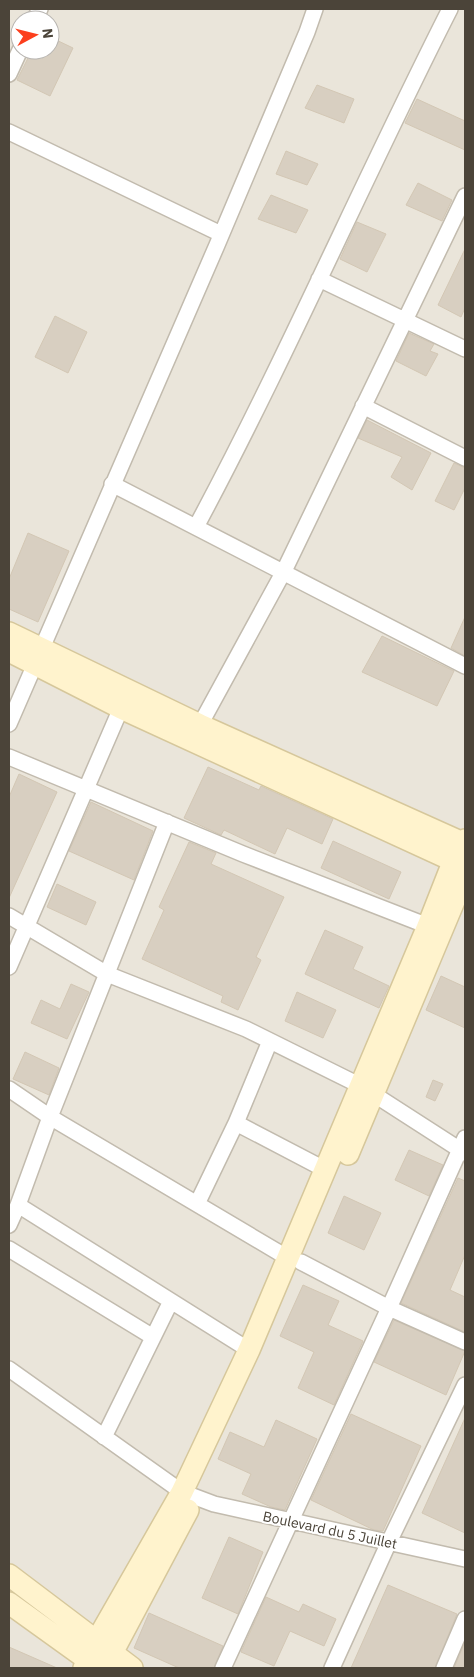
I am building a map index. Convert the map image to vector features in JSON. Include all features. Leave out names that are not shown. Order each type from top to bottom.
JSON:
[{"type":"street","points":[[9,724],[37,655],[221,234],[307,32],[314,9]]},
{"type":"street","points":[[196,527],[226,471],[402,102],[450,9]]},
{"type":"street","points":[[9,74],[15,60]]},
{"type":"street","points":[[9,132],[221,234]]},
{"type":"street","points":[[200,725],[284,571],[465,196]]},
{"type":"street","points":[[319,279],[465,349]]},
{"type":"street","points":[[363,406],[465,458]]},
{"type":"street","points":[[112,484],[465,666]]},
{"type":"street","points":[[9,633],[37,655],[122,708],[462,855]]},
{"type":"street","points":[[9,651],[37,655],[200,725],[462,855]]},
{"type":"street","points":[[9,967],[122,708]]},
{"type":"street","points":[[9,756],[243,854],[428,926]]},
{"type":"street","points":[[9,1225],[167,822]]},
{"type":"street","points":[[189,1495],[249,1350],[295,1260],[326,1170],[368,1090],[428,926],[462,855]]},
{"type":"street","points":[[97,1660],[189,1495],[295,1260],[368,1090],[462,855]]},
{"type":"street","points":[[9,916],[107,974],[270,1041],[368,1090],[463,1147],[223,1668]]},
{"type":"street","points":[[197,1204],[236,1123],[270,1041]]},
{"type":"street","points":[[9,1089],[50,1117],[295,1260],[389,1308],[465,1342]]},
{"type":"street","points":[[236,1123],[326,1170]]},
{"type":"street","points":[[18,1205],[249,1350]]},
{"type":"street","points":[[9,1249],[153,1337]]},
{"type":"street","points":[[104,1437],[171,1301]]},
{"type":"street","name":"Boulevard du 5 Juillet","points":[[9,1369],[189,1495],[214,1504],[465,1560]]},
{"type":"street","points":[[332,1668],[389,1542],[465,1385]]},
{"type":"street","points":[[9,1574],[97,1660]]},
{"type":"street","points":[[9,1603],[97,1660],[132,1668]]},
{"type":"street","points":[[444,1668],[465,1619]]},
{"type":"shaded area","points":[[9,9],[465,9],[465,1668],[9,1668]]},
{"type":"building","points":[[60,42],[73,48],[50,96],[17,80],[27,60],[60,60]]},
{"type":"building","points":[[317,85],[354,99],[344,123],[305,108]]},
{"type":"building","points":[[417,99],[465,121],[465,150],[405,123]]},
{"type":"building","points":[[286,151],[318,164],[307,185],[276,174]]},
{"type":"building","points":[[418,183],[452,200],[442,221],[406,205]]},
{"type":"building","points":[[271,195],[308,210],[296,233],[258,219]]},
{"type":"building","points":[[357,222],[386,234],[367,272],[340,259]]},
{"type":"building","points":[[465,249],[465,308],[461,317],[438,305]]},
{"type":"building","points":[[55,316],[87,332],[68,373],[35,357]]},
{"type":"building","points":[[409,333],[434,344],[430,351],[438,354],[426,376],[396,361]]},
{"type":"building","points":[[367,420],[431,453],[412,490],[391,477],[402,457],[358,438]]},
{"type":"building","points":[[454,463],[465,468],[465,488],[454,510],[435,501]]},
{"type":"building","points":[[28,533],[69,551],[38,622],[9,609],[9,579]]},
{"type":"building","points":[[465,617],[465,656],[451,648]]},
{"type":"building","points":[[382,636],[454,671],[437,706],[362,672]]},
{"type":"building","points":[[208,767],[259,790],[261,786],[333,819],[322,844],[287,828],[275,854],[224,830],[221,835],[184,818]]},
{"type":"building","points":[[19,774],[57,792],[9,898],[9,797]]},
{"type":"building","points":[[91,802],[153,831],[134,880],[69,851]]},
{"type":"building","points":[[333,841],[401,872],[389,899],[321,868]]},
{"type":"building","points":[[189,842],[216,853],[211,864],[284,897],[256,957],[261,960],[238,1010],[221,1002],[223,996],[142,959],[164,910],[159,907]]},
{"type":"building","points":[[57,884],[96,902],[86,925],[47,907]]},
{"type":"building","points":[[325,930],[363,947],[353,969],[389,986],[379,1008],[305,974]]},
{"type":"building","points":[[441,976],[465,987],[465,1028],[426,1010]]},
{"type":"building","points":[[71,984],[89,992],[67,1039],[31,1023],[41,1000],[60,1009]]},
{"type":"building","points":[[297,992],[336,1010],[323,1038],[285,1021]]},
{"type":"building","points":[[25,1052],[59,1068],[49,1095],[13,1079]]},
{"type":"building","points":[[433,1080],[443,1084],[435,1101],[426,1097]]},
{"type":"building","points":[[409,1150],[443,1165],[429,1196],[395,1180]]},
{"type":"building","points":[[458,1178],[465,1181],[465,1255],[450,1290],[465,1297],[465,1332],[401,1303]]},
{"type":"building","points":[[344,1196],[381,1213],[364,1250],[328,1233]]},
{"type":"building","points":[[303,1285],[339,1301],[328,1325],[363,1341],[334,1405],[298,1388],[314,1352],[280,1336]]},
{"type":"building","points":[[394,1320],[465,1351],[446,1395],[374,1362]]},
{"type":"building","points":[[351,1414],[421,1446],[383,1531],[374,1530],[311,1500]]},
{"type":"building","points":[[465,1418],[465,1533],[422,1513]]},
{"type":"building","points":[[276,1420],[317,1439],[285,1510],[271,1507],[242,1494],[251,1474],[218,1459],[230,1432],[264,1447]]},
{"type":"building","points":[[229,1537],[263,1552],[238,1614],[202,1598]]},
{"type":"building","points":[[388,1585],[457,1614],[435,1668],[351,1668]]},
{"type":"building","points":[[266,1597],[299,1612],[303,1604],[336,1619],[324,1646],[290,1631],[274,1666],[241,1652]]},
{"type":"building","points":[[149,1613],[223,1646],[214,1668],[179,1668],[134,1648]]},
{"type":"building","points":[[465,1642],[465,1668],[454,1668]]},
{"type":"building","points":[[9,1647],[57,1668],[9,1668]]}]
